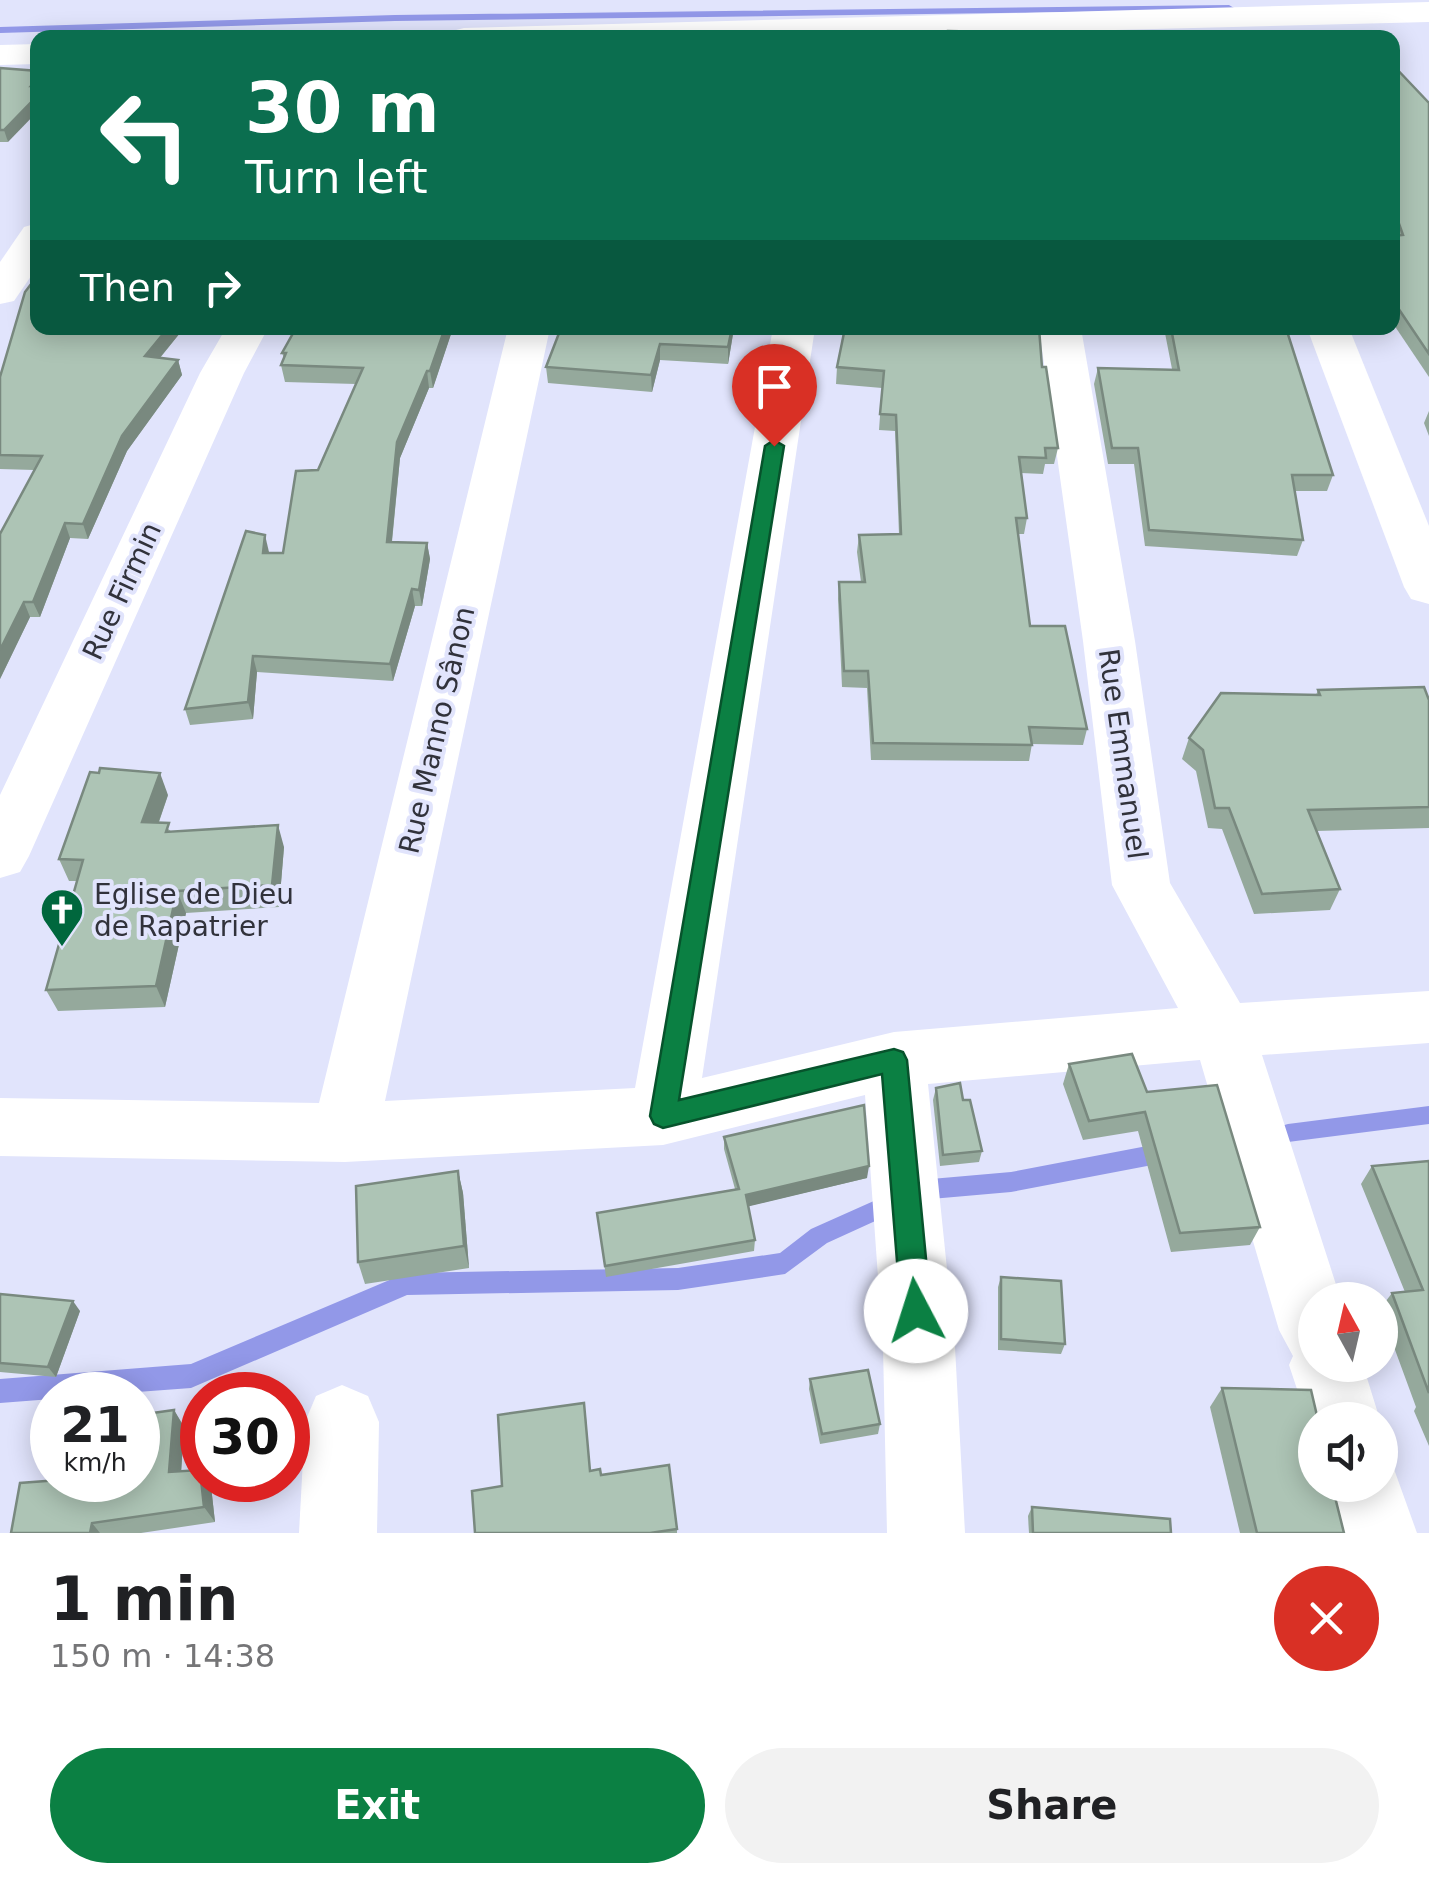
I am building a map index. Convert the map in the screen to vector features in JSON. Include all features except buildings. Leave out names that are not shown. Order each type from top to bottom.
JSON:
[{"type":"street","points":[[975,30],[1193,26],[1428,14]]},
{"type":"street","points":[[0,56],[30,54]]},
{"type":"street","points":[[0,292],[30,248]]},
{"type":"street","name":"Rue Firmin","points":[[0,856],[242,335]]},
{"type":"street","name":"Rue Manno Sânon","points":[[345,1134],[528,335]]},
{"type":"street","points":[[663,1116],[793,335]]},
{"type":"street","name":"Rue Emmanuel","points":[[1061,335],[1141,885],[1222,1031],[1300,1282]]},
{"type":"street","points":[[1331,335],[1429,587]]},
{"type":"street","points":[[0,1127],[345,1134],[663,1116],[894,1060],[1429,1017]]},
{"type":"street","points":[[894,1060],[919,1346],[926,1533]]},
{"type":"street","points":[[338,1533],[342,1422]]},
{"type":"street","points":[[1368,1502],[1378,1533]]},
{"type":"waterway","points":[[0,30],[395,18],[1229,8]]},
{"type":"waterway","points":[[1288,1133],[1429,1115]]},
{"type":"waterway","points":[[931,1189],[1011,1182],[1168,1152]]},
{"type":"waterway","points":[[0,1391],[191,1376],[406,1284],[678,1279],[785,1263],[819,1236],[876,1210]]},
{"type":"place","name":"Eglise de Dieu de Rapatrier","points":[[62,948]]},
{"type":"route","points":[[774,446],[663,1116],[894,1060],[916,1311]]}]
